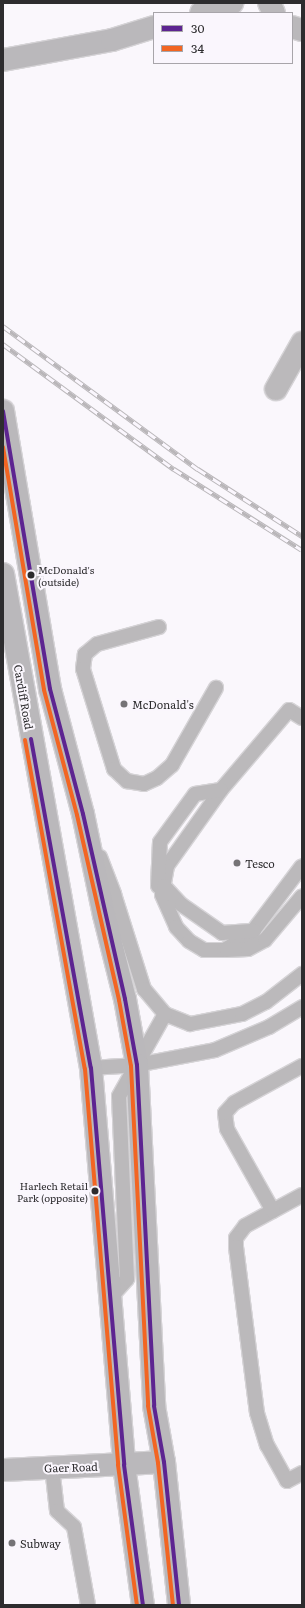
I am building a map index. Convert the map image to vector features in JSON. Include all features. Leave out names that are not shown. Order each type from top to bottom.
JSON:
[{"type":"main road","points":[[204,12],[232,3]]},
{"type":"main road","points":[[269,3],[274,12]]},
{"type":"main road","points":[[8,60],[112,40],[153,27]]},
{"type":"main road","points":[[4,417],[50,689],[82,814],[104,916],[125,999],[137,1065],[154,1406],[164,1462],[179,1605]]},
{"type":"main road","name":"Cardiff Road","points":[[3,574],[91,1068],[124,1465],[143,1605]]},
{"type":"main road","name":"Gaer Road","points":[[3,1470],[164,1462]]},
{"type":"street","points":[[276,389],[302,343]]},
{"type":"lane","points":[[159,627],[97,644],[85,654],[83,669],[114,769],[127,781],[144,784],[157,778],[172,765],[216,688]]},
{"type":"lane","points":[[302,718],[289,710],[221,790],[167,866],[163,890],[176,927],[189,941],[204,950],[248,949],[265,940],[302,896]]},
{"type":"lane","points":[[221,790],[195,794],[160,842],[156,882],[163,890],[182,905],[222,933],[254,931]]},
{"type":"lane","points":[[82,814],[114,894],[144,989],[165,1014],[190,1024],[242,1014],[266,1002],[302,974]]},
{"type":"lane","points":[[224,950],[254,931],[302,866]]},
{"type":"lane","points":[[91,1068],[137,1065],[215,1050],[269,1027],[302,1007]]},
{"type":"lane","points":[[111,1297],[127,1279],[119,1096],[165,1014]]},
{"type":"lane","points":[[273,1211],[227,1129],[225,1114],[234,1103],[302,1066]]},
{"type":"lane","points":[[302,1195],[245,1226],[236,1238],[239,1280],[251,1378],[257,1413],[267,1445],[287,1481],[302,1473]]},
{"type":"lane","points":[[52,1467],[57,1511],[74,1527],[88,1605]]},
{"type":"railway","points":[[3,326],[198,469],[302,536]]},
{"type":"railway","points":[[3,344],[174,469],[302,550]]},
{"type":"transit line","name":"30","points":[[3,411],[50,689],[83,814],[125,999],[137,1065],[154,1406],[164,1462],[179,1605]]},
{"type":"transit line","name":"34","points":[[3,447],[44,690],[77,815],[119,1000],[131,1066],[148,1406],[158,1463],[173,1605]]},
{"type":"transit line","name":"30","points":[[31,739],[91,1068],[124,1465],[143,1605]]},
{"type":"transit line","name":"34","points":[[25,740],[85,1069],[118,1465],[137,1605]]},
{"type":"place","name":"McDonald's (outside)","points":[[31,575]]},
{"type":"place","name":"McDonald's","points":[[124,704]]},
{"type":"place","name":"Tesco","points":[[237,863]]},
{"type":"place","name":"Harlech Retail Park (opposite)","points":[[95,1191]]},
{"type":"place","name":"Subway","points":[[12,1543]]}]
